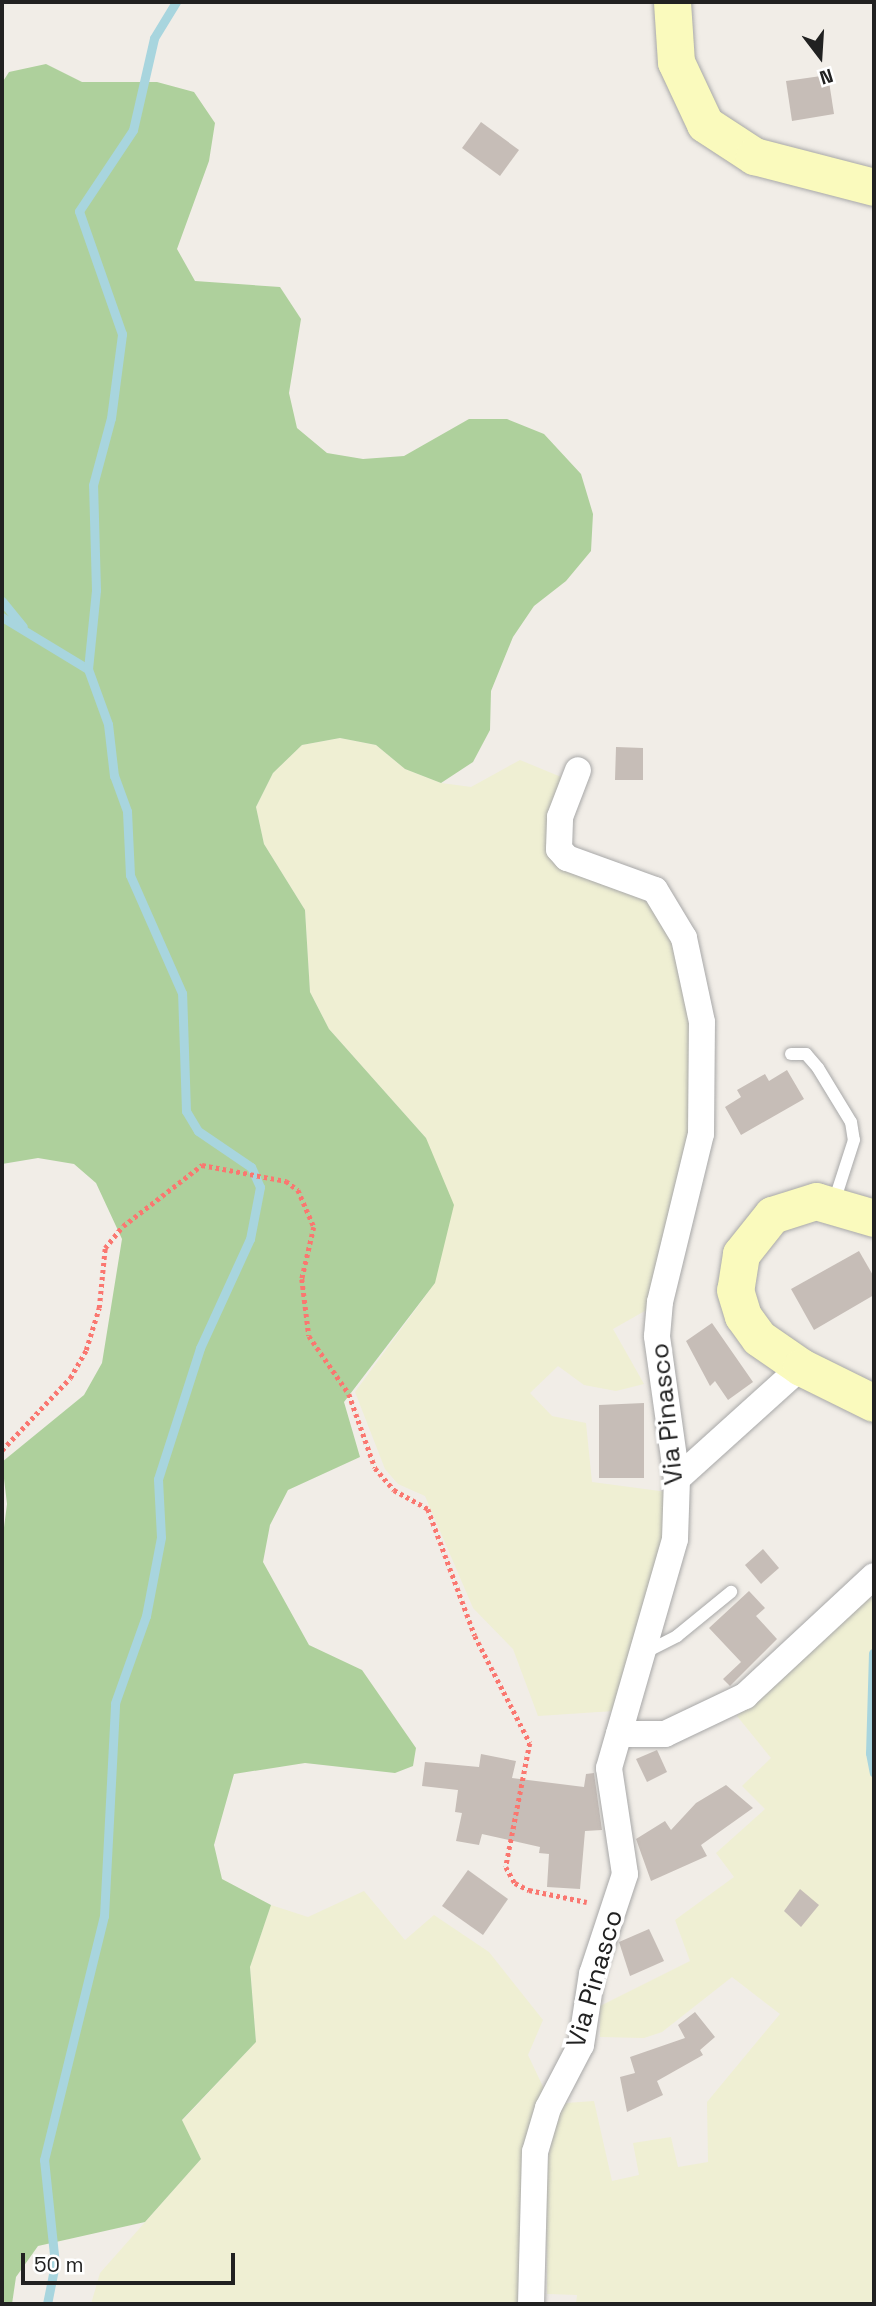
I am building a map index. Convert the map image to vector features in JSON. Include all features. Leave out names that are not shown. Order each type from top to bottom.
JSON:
[{"type":"main road","points":[[672,2],[676,62],[705,124],[754,156],[874,187]]},
{"type":"main road","points":[[874,1218],[834,1202],[794,1205],[772,1216],[755,1231],[736,1271],[735,1290],[743,1316],[759,1338],[801,1367],[874,1403]]},
{"type":"street","name":"Via Pinasco","points":[[531,2304],[535,2152],[548,2108],[581,2045],[592,1974],[625,1874],[609,1768],[646,1651],[675,1539],[677,1479],[657,1336],[701,1134],[696,979],[684,937],[655,890],[567,858],[559,849],[560,817],[578,771]]},
{"type":"street","points":[[677,1479],[801,1367]]},
{"type":"street","points":[[620,1734],[665,1734],[745,1696],[874,1576]]},
{"type":"lane","points":[[790,1054],[806,1054],[818,1068],[851,1122],[854,1140],[834,1202]]},
{"type":"lane","points":[[646,1651],[677,1636],[731,1592]]},
{"type":"path","points":[[2,1450],[70,1378],[86,1350],[99,1308],[105,1248],[123,1226],[202,1165],[286,1181],[299,1190],[314,1227],[302,1279],[309,1336],[349,1394],[375,1468],[394,1490],[428,1509],[475,1636],[530,1743],[506,1867],[515,1883],[529,1890],[592,1903],[617,1901]]},
{"type":"green space","points":[[46,64],[82,82],[157,82],[194,92],[215,123],[209,161],[177,249],[195,281],[280,287],[301,319],[289,393],[297,428],[327,453],[363,459],[404,456],[469,419],[507,419],[544,434],[581,474],[593,514],[591,551],[566,581],[534,606],[513,637],[491,691],[490,730],[473,762],[441,783],[405,769],[376,745],[340,738],[302,745],[273,773],[256,807],[264,844],[305,910],[310,992],[329,1029],[426,1138],[454,1205],[435,1283],[344,1402],[360,1457],[288,1490],[270,1525],[263,1562],[309,1645],[362,1670],[416,1748],[413,1766],[395,1773],[305,1763],[234,1774],[214,1845],[222,1879],[271,1905],[250,1967],[256,2042],[182,2120],[201,2159],[145,2222],[38,2246],[16,2277],[12,2304],[2,2304],[2,1543],[7,1504],[2,1462],[84,1395],[102,1363],[122,1239],[96,1183],[74,1164],[38,1158],[2,1164],[2,83],[9,72]]},
{"type":"green space","points":[[340,738],[376,745],[405,769],[441,783],[471,787],[520,760],[566,779],[546,849],[657,907],[689,987],[691,1139],[650,1308],[613,1329],[644,1384],[616,1391],[584,1385],[558,1366],[530,1393],[552,1416],[586,1423],[592,1482],[667,1492],[664,1559],[614,1711],[538,1716],[513,1649],[473,1608],[425,1496],[398,1484],[385,1469],[355,1392],[435,1283],[426,1138],[329,1029],[310,992],[305,910],[264,844],[256,807],[273,773],[302,745]]},
{"type":"green space","points":[[869,1596],[874,1602],[874,2304],[576,2304],[577,2295],[547,2294],[546,2172],[556,2116],[566,2103],[594,2101],[612,2181],[639,2175],[633,2143],[671,2137],[678,2167],[708,2162],[707,2102],[780,2014],[732,1977],[662,2032],[644,2038],[600,2037],[600,2006],[690,1961],[675,1920],[734,1877],[716,1853],[765,1809],[742,1786],[771,1758],[737,1716]]},
{"type":"green space","points":[[364,1891],[405,1940],[434,1915],[489,1952],[543,2020],[528,2055],[546,2093],[523,2304],[91,2304],[100,2273],[201,2159],[182,2121],[256,2042],[250,1966],[271,1905],[308,1917]]},
{"type":"building","points":[[828,75],[834,114],[792,121],[786,81]]},
{"type":"building","points":[[481,122],[519,150],[500,176],[462,148]]},
{"type":"building","points":[[616,747],[643,748],[643,780],[615,780]]},
{"type":"building","points":[[787,1070],[804,1099],[741,1135],[725,1107],[741,1097],[737,1090],[765,1074],[769,1081]]},
{"type":"building","points":[[859,1251],[874,1277],[874,1295],[814,1330],[791,1289]]},
{"type":"building","points":[[712,1323],[753,1382],[728,1400],[715,1381],[710,1386],[686,1341]]},
{"type":"building","points":[[644,1403],[644,1478],[599,1478],[599,1405]]},
{"type":"building","points":[[763,1549],[779,1568],[761,1584],[745,1565]]},
{"type":"building","points":[[749,1591],[765,1608],[756,1616],[777,1639],[730,1686],[723,1679],[741,1662],[709,1628]]},
{"type":"building","points":[[657,1750],[667,1772],[647,1782],[636,1759]]},
{"type":"building","points":[[481,1754],[516,1761],[512,1778],[584,1787],[586,1774],[594,1773],[602,1830],[585,1831],[580,1889],[547,1887],[549,1854],[539,1853],[540,1847],[482,1834],[479,1845],[456,1841],[462,1813],[455,1812],[458,1790],[422,1786],[425,1762],[479,1767]]},
{"type":"building","points":[[726,1785],[753,1808],[701,1845],[707,1856],[651,1881],[636,1839],[665,1821],[671,1830],[696,1803]]},
{"type":"building","points":[[468,1870],[508,1899],[483,1935],[442,1906]]},
{"type":"building","points":[[800,1889],[819,1905],[801,1927],[784,1911]]},
{"type":"building","points":[[649,1929],[664,1961],[630,1976],[619,1942]]},
{"type":"building","points":[[695,2012],[715,2037],[700,2050],[703,2055],[657,2081],[663,2095],[627,2112],[620,2077],[635,2073],[630,2057],[685,2038],[678,2025]]},
{"type":"waterway","points":[[47,2304],[55,2264],[44,2160],[104,1916],[115,1703],[146,1616],[161,1537],[158,1479],[200,1348],[250,1239],[260,1187],[251,1167],[198,1131],[186,1111],[182,993],[130,875],[127,811],[114,776],[108,724],[88,669],[96,590],[93,485],[111,418],[122,334],[79,211],[133,130],[154,38],[176,2]]},
{"type":"waterway","points":[[2,601],[23,627]]},
{"type":"waterway","points":[[2,617],[88,669]]},
{"type":"waterway","points":[[873,1653],[870,1753],[874,1773]]}]
